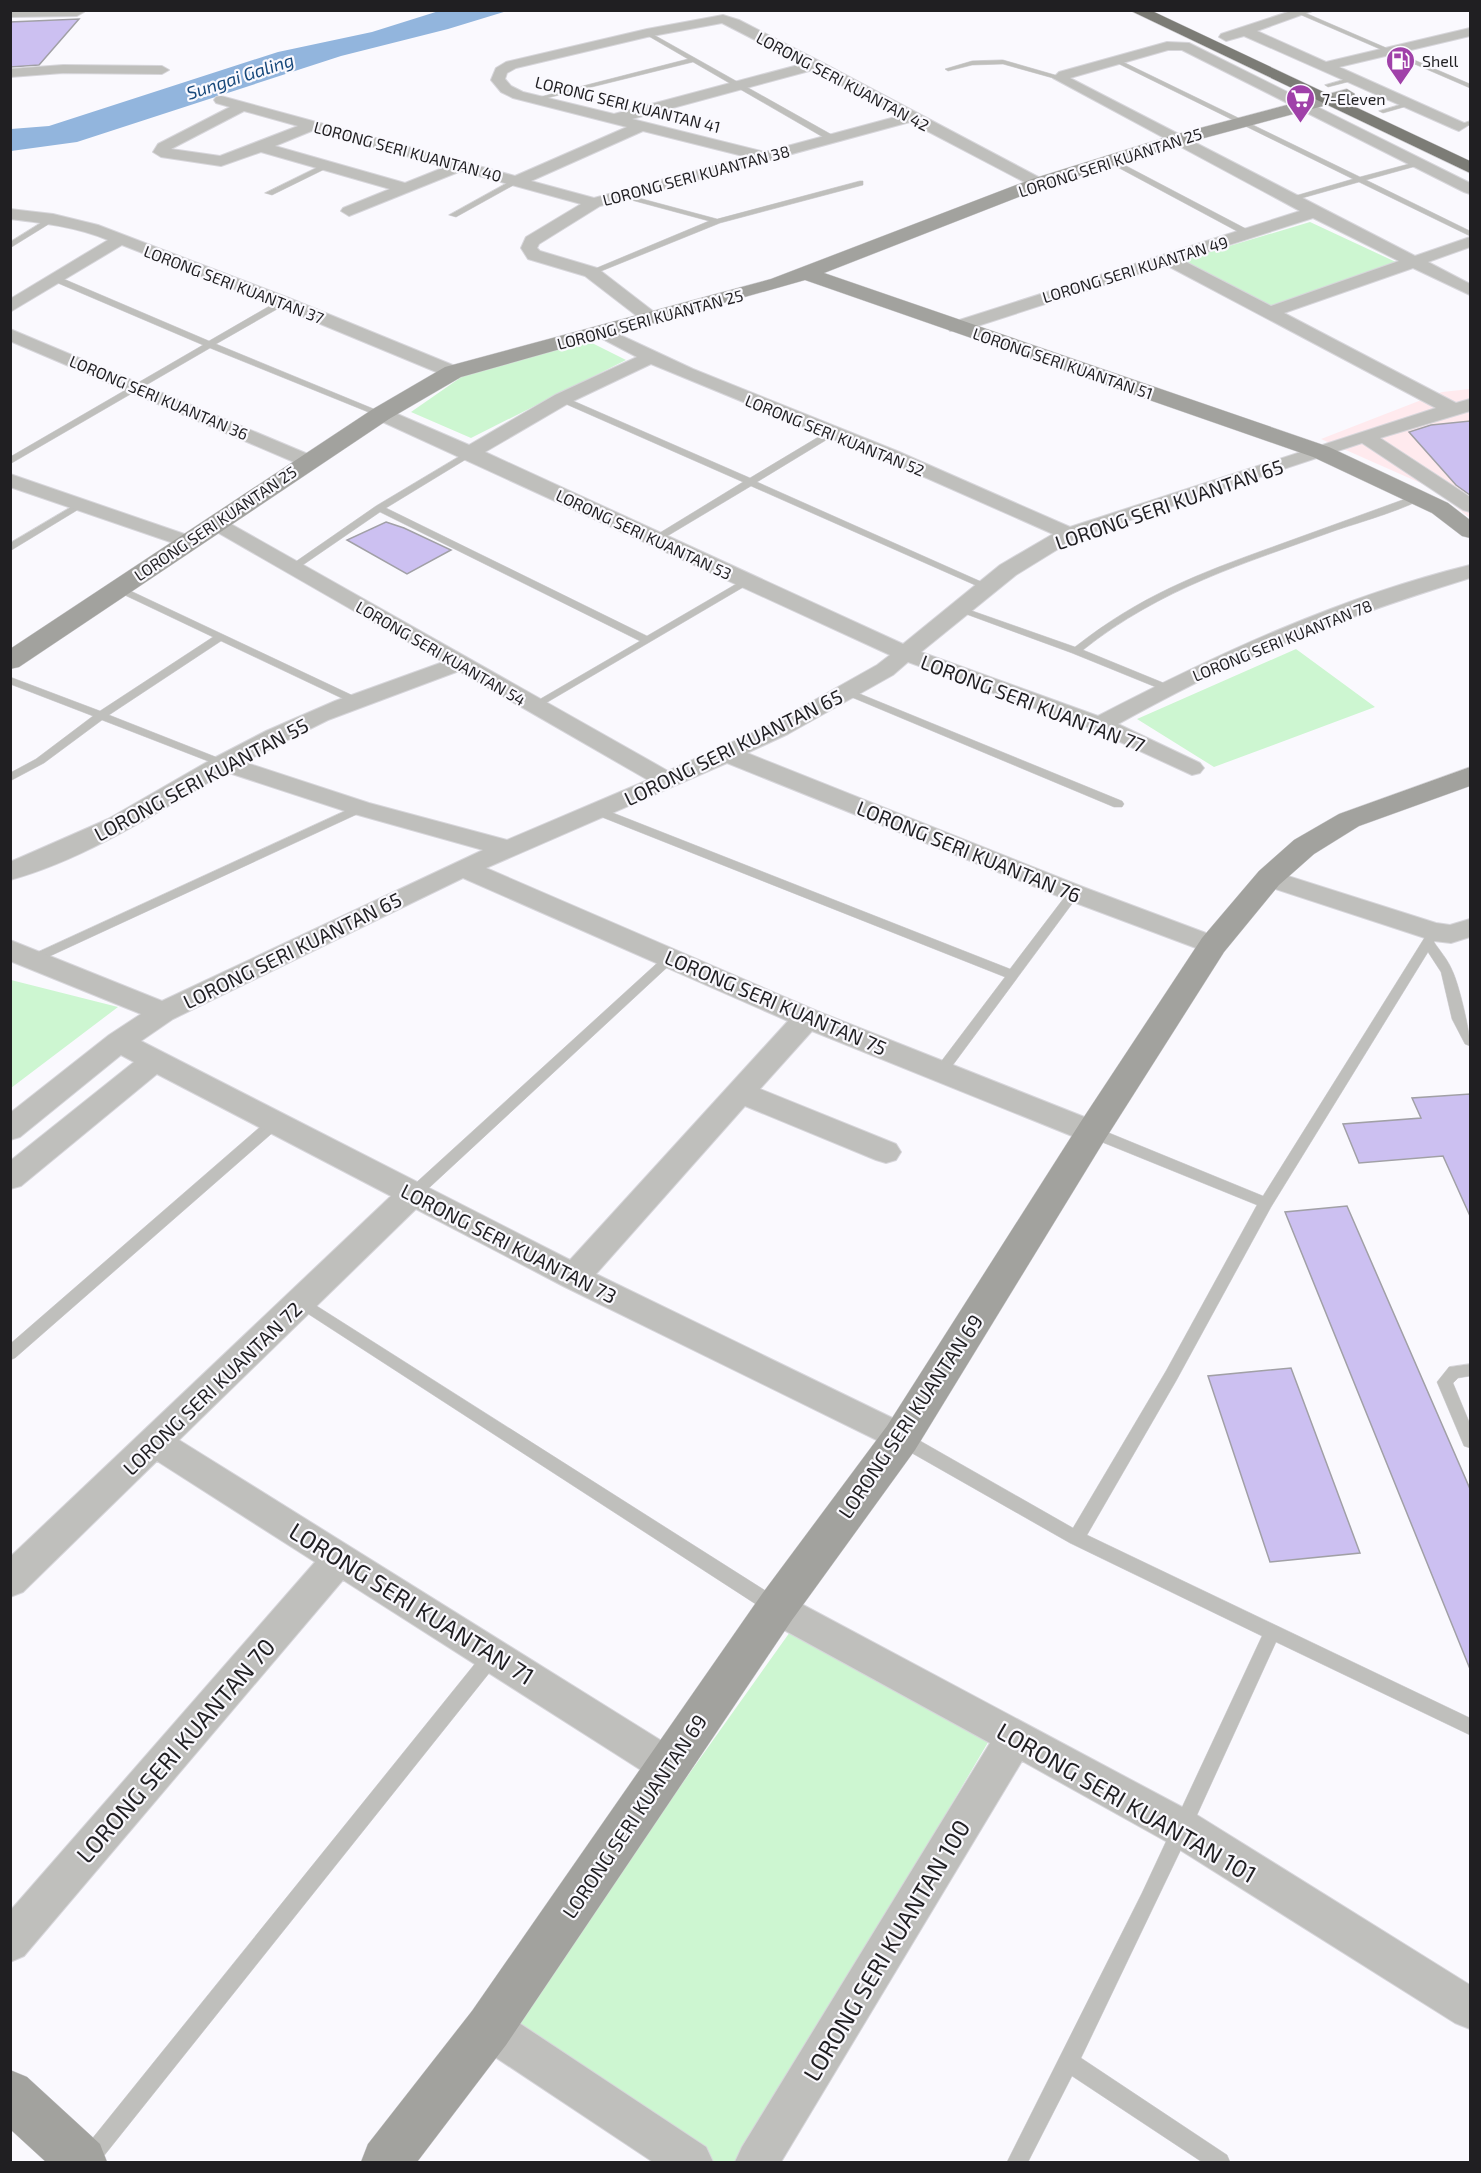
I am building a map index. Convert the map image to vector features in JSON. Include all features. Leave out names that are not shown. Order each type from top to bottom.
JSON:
[{"type":"highway","points":[[1136,10],[1338,89],[1470,168]]},
{"type":"highway","points":[[1167,10],[1470,152]]},
{"type":"street","points":[[10,13],[77,12]]},
{"type":"street","points":[[1226,37],[1305,12]]},
{"type":"street","name":"LORONG SERI KUANTAN 42","points":[[501,71],[511,65],[647,33],[723,19],[816,65],[1038,183]]},
{"type":"street","points":[[1245,31],[1323,67],[1338,89],[1409,104],[1467,127]]},
{"type":"street","points":[[1323,67],[1470,32]]},
{"type":"street","points":[[1441,38],[1461,47]]},
{"type":"street","points":[[1470,189],[1184,46],[1167,46],[1060,78],[1314,212],[1470,290]]},
{"type":"street","points":[[616,118],[816,65]]},
{"type":"street","points":[[10,73],[63,69],[162,70]]},
{"type":"street","name":"LORONG SERI KUANTAN 41","points":[[501,71],[498,81],[506,89],[535,99],[763,156]]},
{"type":"street","name":"LORONG SERI KUANTAN 25","points":[[10,661],[308,461],[381,414],[453,372],[652,319],[806,274],[1038,183],[1176,140],[1302,105],[1338,89]]},
{"type":"street","name":"LORONG SERI KUANTAN 40","points":[[221,100],[594,203]]},
{"type":"street","points":[[243,106],[163,147],[161,152],[220,161],[314,125]]},
{"type":"street","name":"LORONG SERI KUANTAN 38","points":[[652,319],[591,272],[534,255],[529,248],[532,241],[594,203],[910,117]]},
{"type":"street","points":[[517,181],[643,125]]},
{"type":"street","points":[[1431,133],[1467,127]]},
{"type":"street","points":[[261,147],[405,188]]},
{"type":"street","points":[[527,160],[565,158]]},
{"type":"street","points":[[349,211],[462,165]]},
{"type":"street","name":"LORONG SERI KUANTAN 49","points":[[956,327],[1314,212]]},
{"type":"street","name":"LORONG SERI KUANTAN 37","points":[[10,214],[53,219],[92,228],[283,302],[453,372]]},
{"type":"street","points":[[10,307],[119,240]]},
{"type":"street","points":[[1271,312],[1470,242]]},
{"type":"street","points":[[1166,258],[1451,408]]},
{"type":"street","name":"LORONG SERI KUANTAN 51","points":[[806,274],[1321,452],[1430,502],[1470,531]]},
{"type":"street","name":"LORONG SERI KUANTAN 52","points":[[603,332],[649,358],[832,432],[1069,534]]},
{"type":"street","name":"LORONG SERI KUANTAN 36","points":[[10,334],[308,461]]},
{"type":"street","points":[[470,453],[562,399],[649,358]]},
{"type":"street","name":"LORONG SERI KUANTAN 65","points":[[10,1129],[119,1042],[163,1012],[463,868],[727,754],[848,692],[906,654],[988,587],[1032,555],[1069,534],[1451,408],[1470,405]]},
{"type":"street","name":"LORONG SERI KUANTAN 53","points":[[381,414],[906,654]]},
{"type":"street","points":[[1365,436],[1469,504]]},
{"type":"street","points":[[10,480],[189,542]]},
{"type":"street","points":[[1430,502],[1469,504]]},
{"type":"street","name":"LORONG SERI KUANTAN 54","points":[[215,523],[461,663],[534,708],[667,781]]},
{"type":"street","name":"LORONG SERI KUANTAN 78","points":[[1100,724],[1194,674],[1301,629],[1391,596],[1470,571]]},
{"type":"street","name":"LORONG SERI KUANTAN 77","points":[[906,654],[1100,724],[1192,768]]},
{"type":"street","name":"LORONG SERI KUANTAN 55","points":[[10,872],[58,853],[131,816],[222,763],[277,735],[356,701],[461,663]]},
{"type":"street","name":"LORONG SERI KUANTAN 76","points":[[727,754],[1074,893],[1213,945]]},
{"type":"street","points":[[222,763],[360,808],[507,848]]},
{"type":"street","name":"LORONG SERI KUANTAN 69","points":[[386,2163],[489,2028],[777,1607],[901,1438],[1092,1132],[1213,945],[1269,878],[1304,847],[1349,820],[1470,776]]},
{"type":"street","name":"LORONG SERI KUANTAN 75","points":[[463,868],[489,877],[807,1018],[942,1070],[1092,1132]]},
{"type":"street","points":[[1269,878],[1431,938],[1470,928]]},
{"type":"street","points":[[21,954],[163,1012]]},
{"type":"street","points":[[574,1277],[807,1018]]},
{"type":"street","name":"LORONG SERI KUANTAN 73","points":[[119,1042],[412,1195],[901,1438]]},
{"type":"street","points":[[10,1178],[155,1061]]},
{"type":"street","points":[[740,1092],[886,1152]]},
{"type":"street","name":"LORONG SERI KUANTAN 72","points":[[10,1581],[412,1195]]},
{"type":"street","name":"LORONG SERI KUANTAN 71","points":[[155,1442],[668,1766]]},
{"type":"street","name":"LORONG SERI KUANTAN 70","points":[[10,1942],[340,1558]]},
{"type":"street","name":"LORONG SERI KUANTAN 101","points":[[777,1607],[1183,1829],[1470,2008]]},
{"type":"street","name":"LORONG SERI KUANTAN 100","points":[[757,2163],[1015,1737]]},
{"type":"street","points":[[489,2028],[691,2163]]},
{"type":"street","points":[[10,2094],[84,2163]]},
{"type":"lane","points":[[1305,12],[1470,87]]},
{"type":"lane","points":[[647,33],[831,138]]},
{"type":"lane","points":[[535,99],[693,60]]},
{"type":"lane","points":[[1115,60],[1470,234]]},
{"type":"lane","points":[[948,69],[972,63],[1003,62],[1060,78]]},
{"type":"lane","points":[[1383,111],[1409,104]]},
{"type":"lane","points":[[1111,160],[1249,234]]},
{"type":"lane","points":[[1291,200],[1417,163]]},
{"type":"lane","points":[[269,193],[327,166]]},
{"type":"lane","points":[[453,215],[517,181]]},
{"type":"lane","points":[[591,272],[717,221],[860,183]]},
{"type":"lane","points":[[623,195],[717,221]]},
{"type":"lane","points":[[10,246],[53,219]]},
{"type":"lane","points":[[56,279],[264,368],[381,414]]},
{"type":"lane","points":[[10,461],[283,302]]},
{"type":"lane","points":[[562,399],[988,587]]},
{"type":"lane","points":[[656,539],[832,432]]},
{"type":"lane","points":[[293,567],[380,508],[470,453]]},
{"type":"lane","points":[[1076,651],[1105,628],[1152,600],[1196,578],[1430,502]]},
{"type":"lane","points":[[10,548],[81,504]]},
{"type":"lane","points":[[380,508],[647,640]]},
{"type":"lane","points":[[534,708],[747,582]]},
{"type":"lane","points":[[118,588],[356,701]]},
{"type":"lane","points":[[960,610],[1076,651],[1167,688]]},
{"type":"lane","points":[[10,778],[40,761],[100,716],[220,637]]},
{"type":"lane","points":[[10,680],[222,763]]},
{"type":"lane","points":[[848,692],[1118,804]]},
{"type":"lane","points":[[21,954],[360,808]]},
{"type":"lane","points":[[598,811],[1013,975]]},
{"type":"lane","points":[[942,1070],[1074,893]]},
{"type":"lane","points":[[1431,938],[1447,972],[1452,997],[1470,1041]]},
{"type":"lane","points":[[1076,1538],[1171,1376],[1266,1203],[1431,938]]},
{"type":"lane","points":[[412,1195],[670,958]]},
{"type":"lane","points":[[10,1354],[273,1124]]},
{"type":"lane","points":[[1092,1132],[1266,1203]]},
{"type":"lane","points":[[301,1302],[777,1607]]},
{"type":"lane","points":[[1470,1370],[1454,1372],[1445,1382],[1470,1441]]},
{"type":"lane","points":[[901,1438],[1076,1538],[1470,1727]]},
{"type":"lane","points":[[1017,2163],[1070,2063],[1183,1829],[1272,1632]]},
{"type":"lane","points":[[84,2163],[493,1654]]},
{"type":"lane","points":[[1070,2063],[1220,2163]]},
{"type":"shaded area","points":[[1470,389],[1470,518],[1434,489],[1321,439],[1442,392]]},
{"type":"green space","points":[[1310,222],[1398,263],[1270,306],[1179,261]]},
{"type":"green space","points":[[588,341],[626,360],[471,438],[411,412],[470,371]]},
{"type":"green space","points":[[1296,649],[1375,707],[1214,767],[1137,719]]},
{"type":"green space","points":[[11,980],[118,1007],[11,1088]]},
{"type":"green space","points":[[790,1632],[990,1739],[741,2162],[714,2162],[514,2020]]},
{"type":"water","name":"Sungai Galing","points":[[442,10],[507,11],[448,29],[341,56],[77,142],[11,151],[11,129],[49,126],[278,52],[372,32]]},
{"type":"building","points":[[79,19],[39,65],[10,67],[10,22]]},
{"type":"building","points":[[1470,421],[1470,495],[1456,485],[1409,432],[1431,425]]},
{"type":"building","points":[[386,522],[451,550],[407,574],[347,540]]},
{"type":"building","points":[[1470,1094],[1470,1216],[1443,1156],[1359,1163],[1343,1124],[1421,1118],[1412,1098]]},
{"type":"building","points":[[1347,1206],[1470,1489],[1470,1669],[1285,1212]]},
{"type":"building","points":[[1291,1368],[1360,1553],[1270,1562],[1208,1376]]},
{"type":"place","name":"Shell","points":[[1401,86]]},
{"type":"place","name":"7-Eleven","points":[[1301,124]]}]
